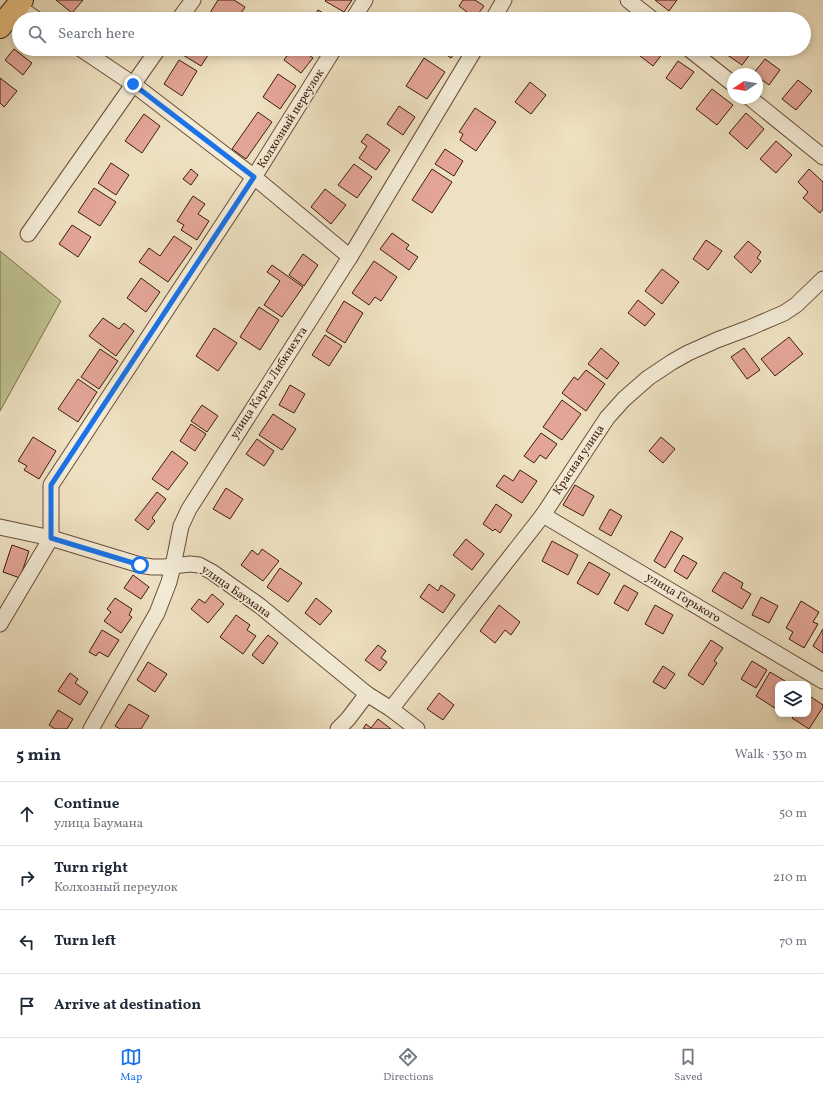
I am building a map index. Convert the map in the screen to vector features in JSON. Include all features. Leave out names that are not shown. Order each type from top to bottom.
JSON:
[{"type":"main road","points":[[12,12],[20,3]]},
{"type":"main road","points":[[0,27],[12,13]]},
{"type":"street","points":[[184,12],[193,0]]},
{"type":"street","points":[[357,12],[365,0]]},
{"type":"street","points":[[496,12],[504,0]]},
{"type":"street","points":[[628,0],[643,12]]},
{"type":"street","points":[[20,3],[29,12]]},
{"type":"street","points":[[91,56],[133,84],[254,177],[350,257]]},
{"type":"street","points":[[28,234],[153,56]]},
{"type":"street","name":"Колхозный переулок","points":[[51,538],[51,485],[254,177],[330,56]]},
{"type":"street","name":"улица Карла Либкнехта","points":[[91,729],[157,613],[167,588],[181,526],[189,509],[350,257],[471,56]]},
{"type":"street","points":[[698,56],[727,79]]},
{"type":"street","points":[[758,104],[823,156]]},
{"type":"street","name":"Красная улица","points":[[391,709],[542,515],[607,418],[624,399],[648,378],[688,353],[784,313],[796,305],[823,279]]},
{"type":"street","name":"улица Горького","points":[[542,515],[823,681]]},
{"type":"street","name":"улица Баумана","points":[[0,526],[51,538],[140,565],[158,567],[190,564],[199,565],[212,572],[260,606],[367,694],[391,709],[417,729]]},
{"type":"street","points":[[0,624],[51,538]]},
{"type":"street","points":[[338,729],[348,719],[367,694]]},
{"type":"green space","points":[[0,251],[61,301],[0,411]]},
{"type":"building","points":[[56,0],[83,0],[73,12],[71,12]]},
{"type":"building","points":[[218,0],[234,0],[245,7],[242,12],[210,12]]},
{"type":"building","points":[[352,0],[344,12],[325,1]]},
{"type":"building","points":[[463,0],[475,0],[484,6],[480,12],[467,12],[459,6]]},
{"type":"building","points":[[655,0],[677,0],[669,11]]},
{"type":"building","points":[[12,51],[12,56],[23,56],[32,63],[23,75],[5,60]]},
{"type":"building","points":[[185,56],[207,56],[201,66]]},
{"type":"building","points":[[287,56],[310,56],[313,58],[301,73],[284,60]]},
{"type":"building","points":[[640,56],[661,56],[653,66]]},
{"type":"building","points":[[729,56],[749,56],[742,65]]},
{"type":"building","points":[[424,58],[445,72],[427,99],[406,86]]},
{"type":"building","points":[[765,59],[780,70],[769,85],[763,80],[763,68],[758,68]]},
{"type":"building","points":[[179,60],[197,71],[182,96],[164,84]]},
{"type":"building","points":[[678,61],[694,72],[681,89],[666,78]]},
{"type":"building","points":[[278,74],[296,86],[280,109],[263,97]]},
{"type":"building","points":[[0,78],[17,91],[4,107],[0,103]]},
{"type":"building","points":[[798,80],[812,91],[796,110],[782,99]]},
{"type":"building","points":[[530,82],[546,95],[531,114],[515,102]]},
{"type":"building","points":[[712,89],[727,100],[727,104],[733,105],[717,125],[696,109]]},
{"type":"building","points":[[399,106],[415,117],[403,135],[387,124]]},
{"type":"building","points":[[475,108],[496,122],[476,151],[460,140],[463,134],[459,132]]},
{"type":"building","points":[[258,112],[272,122],[246,159],[232,149]]},
{"type":"building","points":[[746,113],[764,129],[747,149],[729,133]]},
{"type":"building","points":[[144,114],[160,126],[142,153],[125,141]]},
{"type":"building","points":[[367,134],[390,150],[376,170],[359,158],[367,146],[361,142]]},
{"type":"building","points":[[776,141],[792,155],[776,173],[760,159]]},
{"type":"building","points":[[445,149],[463,161],[454,176],[435,164]]},
{"type":"building","points":[[111,163],[129,175],[116,195],[98,183]]},
{"type":"building","points":[[354,164],[372,177],[357,198],[338,185]]},
{"type":"building","points":[[191,169],[198,175],[191,185],[183,179]]},
{"type":"building","points":[[432,169],[452,182],[432,213],[412,200]]},
{"type":"building","points":[[809,169],[823,182],[823,209],[820,213],[803,198],[808,192],[798,182]]},
{"type":"building","points":[[94,188],[116,202],[100,226],[78,212]]},
{"type":"building","points":[[325,189],[346,205],[331,224],[311,207]]},
{"type":"building","points":[[193,196],[205,204],[198,214],[209,221],[197,240],[181,230],[184,225],[177,221]]},
{"type":"building","points":[[72,225],[91,237],[78,257],[59,244]]},
{"type":"building","points":[[392,233],[409,245],[406,249],[418,257],[409,270],[380,249]]},
{"type":"building","points":[[174,236],[192,248],[168,282],[139,262],[149,248],[160,256]]},
{"type":"building","points":[[706,240],[722,251],[708,270],[693,259]]},
{"type":"building","points":[[748,241],[761,252],[757,258],[761,261],[751,273],[734,257]]},
{"type":"building","points":[[303,254],[318,265],[304,286],[289,275]]},
{"type":"building","points":[[374,261],[397,277],[381,301],[375,297],[369,305],[352,293]]},
{"type":"building","points":[[272,265],[303,287],[282,317],[264,305],[280,281],[267,272]]},
{"type":"building","points":[[662,269],[679,282],[662,304],[645,291]]},
{"type":"building","points":[[141,278],[160,292],[146,312],[127,298]]},
{"type":"building","points":[[638,300],[655,314],[645,326],[628,313]]},
{"type":"building","points":[[344,301],[363,313],[345,343],[326,331]]},
{"type":"building","points":[[259,307],[279,320],[260,350],[240,337]]},
{"type":"building","points":[[103,318],[119,329],[124,323],[134,331],[116,356],[89,336]]},
{"type":"building","points":[[214,328],[237,343],[218,371],[196,356]]},
{"type":"building","points":[[325,335],[342,346],[329,366],[312,355]]},
{"type":"building","points":[[789,337],[803,354],[775,376],[761,359]]},
{"type":"building","points":[[601,348],[619,363],[607,379],[588,364]]},
{"type":"building","points":[[744,348],[760,370],[747,379],[731,357]]},
{"type":"building","points":[[100,349],[118,361],[99,389],[81,377]]},
{"type":"building","points":[[586,370],[605,384],[586,411],[562,393],[574,377],[578,380]]},
{"type":"building","points":[[78,379],[97,392],[78,422],[58,409]]},
{"type":"building","points":[[290,385],[305,394],[294,413],[279,405]]},
{"type":"building","points":[[562,400],[581,414],[562,440],[543,427]]},
{"type":"building","points":[[202,405],[218,416],[207,432],[191,421]]},
{"type":"building","points":[[273,414],[296,429],[282,450],[259,435]]},
{"type":"building","points":[[191,424],[206,434],[195,451],[180,441]]},
{"type":"building","points":[[541,433],[557,444],[546,459],[540,455],[534,463],[524,456]]},
{"type":"building","points":[[33,437],[56,451],[39,479],[24,470],[27,466],[18,461]]},
{"type":"building","points":[[661,437],[675,449],[663,463],[649,451]]},
{"type":"building","points":[[257,439],[274,451],[264,466],[246,454]]},
{"type":"building","points":[[172,451],[188,463],[168,490],[152,479]]},
{"type":"building","points":[[520,470],[537,481],[522,503],[496,486],[504,475],[513,481]]},
{"type":"building","points":[[575,485],[594,496],[583,516],[563,505]]},
{"type":"building","points":[[226,488],[243,499],[230,519],[213,509]]},
{"type":"building","points":[[157,492],[166,499],[152,518],[155,521],[148,530],[135,520]]},
{"type":"building","points":[[496,504],[512,515],[500,533],[495,529],[493,531],[483,524]]},
{"type":"building","points":[[610,509],[622,516],[611,536],[599,529]]},
{"type":"building","points":[[671,531],[683,538],[665,568],[654,561]]},
{"type":"building","points":[[466,539],[484,554],[472,570],[453,555]]},
{"type":"building","points":[[552,541],[578,555],[568,575],[542,561]]},
{"type":"building","points":[[12,545],[29,551],[20,578],[3,572]]},
{"type":"building","points":[[262,549],[279,561],[263,581],[241,565],[252,550],[258,555]]},
{"type":"building","points":[[683,555],[697,563],[687,579],[674,571]]},
{"type":"building","points":[[589,562],[610,574],[598,595],[577,583]]},
{"type":"building","points":[[280,568],[302,583],[288,602],[267,587]]},
{"type":"building","points":[[724,572],[743,583],[741,588],[751,594],[742,609],[712,591]]},
{"type":"building","points":[[133,575],[149,587],[141,599],[124,588]]},
{"type":"building","points":[[429,584],[438,591],[441,585],[455,595],[443,613],[420,597]]},
{"type":"building","points":[[624,585],[638,593],[628,611],[614,603]]},
{"type":"building","points":[[212,594],[224,604],[208,623],[191,609],[199,599],[205,603]]},
{"type":"building","points":[[761,597],[778,606],[769,623],[752,615]]},
{"type":"building","points":[[115,598],[132,609],[129,615],[132,617],[121,633],[104,621],[111,612],[107,609]]},
{"type":"building","points":[[316,598],[332,611],[320,625],[305,613]]},
{"type":"building","points":[[801,601],[819,612],[813,622],[818,624],[804,648],[789,639],[793,632],[786,628]]},
{"type":"building","points":[[499,605],[520,622],[511,635],[505,630],[495,643],[480,631]]},
{"type":"building","points":[[655,605],[673,615],[663,634],[645,624]]},
{"type":"building","points":[[236,615],[250,625],[247,630],[256,636],[243,654],[220,637]]},
{"type":"building","points":[[823,629],[823,653],[813,646]]},
{"type":"building","points":[[102,630],[119,640],[108,657],[99,652],[96,656],[89,652]]},
{"type":"building","points":[[268,635],[278,643],[263,664],[252,655]]},
{"type":"building","points":[[711,640],[723,648],[714,661],[717,663],[703,685],[688,675]]},
{"type":"building","points":[[378,645],[386,651],[381,658],[387,662],[380,671],[365,660]]},
{"type":"building","points":[[752,661],[767,670],[756,688],[741,679]]},
{"type":"building","points":[[148,662],[167,674],[155,692],[137,680]]},
{"type":"building","points":[[663,666],[675,674],[665,689],[653,682]]},
{"type":"building","points":[[770,672],[785,681],[775,681],[775,708],[756,696]]},
{"type":"building","points":[[70,673],[78,679],[75,683],[88,692],[80,705],[58,691]]},
{"type":"building","points":[[439,693],[454,705],[443,720],[427,709]]},
{"type":"building","points":[[811,697],[823,705],[809,729],[792,718],[811,717]]},
{"type":"building","points":[[129,704],[149,716],[141,729],[120,729],[115,726]]},
{"type":"building","points":[[58,710],[73,719],[67,729],[55,729],[49,725]]},
{"type":"building","points":[[378,719],[391,729],[363,729],[366,724],[371,728]]},
{"type":"route","points":[[133,84],[254,177],[51,485],[51,538],[140,565]]}]
